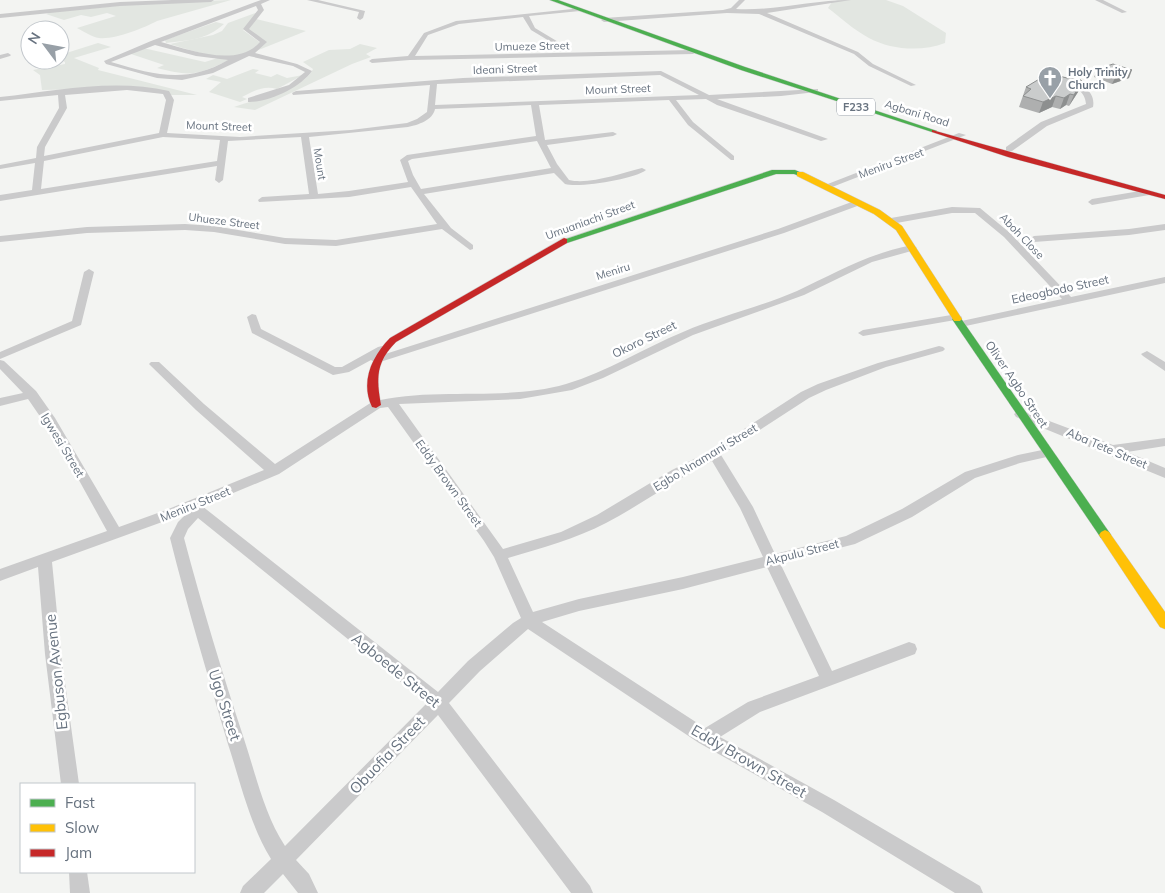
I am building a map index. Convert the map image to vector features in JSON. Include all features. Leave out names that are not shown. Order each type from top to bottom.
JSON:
[{"type":"main road","name":"Agbani Road","points":[[553,0],[693,52],[810,90],[960,137],[1165,197]]},
{"type":"main road","name":"Agbani Road","points":[[560,0],[607,20],[810,90]]},
{"type":"main road","name":"Agbani Road","points":[[960,137],[1165,193]]},
{"type":"main road","name":"Umuaniachi Street","points":[[376,405],[370,380],[372,368],[382,349],[403,332],[532,256],[576,236],[775,172],[795,172],[824,187]]},
{"type":"main road","name":"Oliver Agbo Street","points":[[824,187],[892,221],[912,248],[1020,414],[1165,623]]},
{"type":"street","points":[[0,16],[127,3],[211,0]]},
{"type":"street","points":[[258,3],[261,10],[246,29],[264,42],[249,54],[207,74],[176,78],[148,76],[108,63],[107,61],[152,42],[258,3],[267,0]]},
{"type":"street","points":[[310,0],[362,11],[360,18]]},
{"type":"street","points":[[728,10],[742,0]]},
{"type":"street","points":[[607,20],[728,10],[760,12],[848,0]]},
{"type":"street","points":[[1098,0],[1124,12]]},
{"type":"street","points":[[410,58],[423,36],[430,31],[462,21],[580,9]]},
{"type":"street","points":[[760,12],[806,30],[856,53],[871,65],[912,85]]},
{"type":"street","points":[[526,15],[533,29],[563,47]]},
{"type":"street","points":[[152,42],[196,54],[236,59]]},
{"type":"street","name":"Umueze Street","points":[[372,61],[410,58],[693,52]]},
{"type":"street","points":[[249,54],[302,67],[309,71],[290,86],[251,100]]},
{"type":"street","points":[[0,57],[8,55]]},
{"type":"street","name":"Ideani Street","points":[[296,92],[463,80],[659,73],[737,109],[824,139]]},
{"type":"street","points":[[1009,150],[1044,124],[1090,105],[1090,99],[1085,90],[1068,82]]},
{"type":"street","points":[[432,107],[434,83]]},
{"type":"street","points":[[0,98],[130,88],[166,92],[170,100],[163,135]]},
{"type":"street","name":"Mount Street","points":[[0,167],[163,135],[224,139],[351,132],[408,125],[426,117],[431,113],[432,107],[781,94],[810,90]]},
{"type":"street","points":[[36,192],[41,148],[63,108],[60,93]]},
{"type":"street","points":[[672,98],[679,111],[697,129],[732,158]]},
{"type":"street","points":[[535,104],[540,140],[557,170],[566,181],[573,183],[603,179],[642,170]]},
{"type":"street","points":[[470,247],[443,226],[417,188],[404,162],[410,156],[540,140],[613,134]]},
{"type":"street","name":"Mount","points":[[305,135],[314,196]]},
{"type":"street","name":"Meniru Street","points":[[824,187],[960,137]]},
{"type":"street","points":[[219,180],[224,139]]},
{"type":"street","points":[[0,198],[221,163]]},
{"type":"street","name":"Uhueze Street","points":[[262,200],[417,188],[557,170]]},
{"type":"street","points":[[1092,202],[1146,193]]},
{"type":"street","name":"Meniru","points":[[376,360],[781,231],[857,203]]},
{"type":"street","name":"Aboh Close","points":[[892,221],[933,213],[975,209],[1003,231],[1068,300]]},
{"type":"street","points":[[67,232],[73,220]]},
{"type":"street","name":"Uhueze Street","points":[[0,240],[67,232],[185,227],[214,229],[285,241],[336,243],[443,226]]},
{"type":"street","points":[[1034,239],[1129,232],[1165,227]]},
{"type":"street","name":"Okoro Street","points":[[376,405],[390,401],[512,397],[570,387],[606,373],[705,326],[790,297],[833,275],[884,255],[912,248]]},
{"type":"street","points":[[0,356],[77,323],[89,272]]},
{"type":"street","name":"Edeogbodo Street","points":[[863,332],[959,320],[1165,280]]},
{"type":"street","points":[[252,317],[256,331],[333,371],[344,370],[382,349]]},
{"type":"street","name":"Egbo Nnamani Street","points":[[500,556],[557,539],[588,526],[677,473],[714,454],[805,395],[822,387],[882,365],[939,350]]},
{"type":"street","points":[[1147,354],[1165,368]]},
{"type":"street","name":"Igwesi Street","points":[[0,363],[5,372],[32,394],[116,534]]},
{"type":"street","points":[[155,364],[200,407],[274,471]]},
{"type":"street","points":[[0,402],[32,394]]},
{"type":"street","name":"Eddy Brown Street","points":[[390,401],[489,537],[536,619],[705,737],[828,806],[973,893]]},
{"type":"street","name":"Meniru Street","points":[[0,576],[194,508],[274,471],[376,405]]},
{"type":"street","name":"Aba Tete Street","points":[[1020,414],[1110,448],[1165,473]]},
{"type":"street","points":[[1110,448],[1126,448],[1165,442]]},
{"type":"street","name":"Akpulu Street","points":[[536,619],[579,605],[683,583],[850,540],[907,513],[970,475],[1009,462],[1047,453]]},
{"type":"street","points":[[714,454],[746,507],[828,678]]},
{"type":"street","name":"Agboede Street","points":[[194,508],[438,702],[584,893]]},
{"type":"street","name":"Ugo Street","points":[[194,508],[177,538],[198,620],[255,801],[269,838],[282,859],[302,881],[308,893]]},
{"type":"street","name":"Egbuson Avenue","points":[[44,559],[53,654],[70,783]]},
{"type":"street","name":"Obuofia Street","points":[[250,893],[282,859],[344,800],[438,702],[506,636],[536,619]]},
{"type":"street","points":[[705,737],[754,707],[909,649]]},
{"type":"street","points":[[78,873],[80,893]]},
{"type":"shaded area","points":[[231,0],[157,21],[129,33],[105,38],[93,36],[77,28],[116,16],[107,13],[91,17],[81,15],[64,20],[46,14],[52,12],[147,3]]},
{"type":"shaded area","points":[[838,0],[886,0],[903,6],[946,33],[945,43],[917,49],[897,47],[878,42],[858,31],[828,8],[832,2]]},
{"type":"shaded area","points":[[258,12],[243,30],[261,43],[240,56],[230,58],[213,56],[170,44],[213,35],[222,31],[228,23]]},
{"type":"shaded area","points":[[256,19],[306,31],[256,51],[266,42],[249,31],[249,27]]},
{"type":"shaded area","points":[[216,22],[224,24],[204,36],[166,43],[165,40]]},
{"type":"shaded area","points":[[98,43],[111,47],[74,58],[99,68],[98,70],[197,95],[171,95],[142,88],[42,90],[40,75],[33,70],[70,70],[70,52]]},
{"type":"shaded area","points":[[360,44],[377,48],[366,54],[371,57],[352,64],[255,110],[234,107],[278,93],[300,82],[313,69],[303,62],[329,50],[350,49]]},
{"type":"shaded area","points":[[143,48],[205,62],[218,58],[229,60],[194,73],[179,73],[157,68],[164,65],[128,53]]},
{"type":"shaded area","points":[[253,69],[259,70],[255,73],[271,77],[277,74],[287,78],[303,75],[277,89],[263,88],[254,91],[242,97],[247,99],[240,102],[209,92],[221,82],[206,79],[213,75],[227,79]]},
{"type":"building","points":[[1113,64],[1132,70],[1116,76],[1098,69]]},
{"type":"building","points":[[1055,75],[1071,79],[1076,77],[1082,81],[1074,95],[1070,94],[1064,98],[1056,96],[1043,102],[1023,96],[1031,89],[1026,87],[1041,78],[1044,79]]},
{"type":"traffic: fast","points":[[553,0],[743,68],[934,131]]},
{"type":"traffic: fast","points":[[564,241],[775,172],[795,172],[800,174]]},
{"type":"traffic: fast","points":[[957,319],[1105,535]]},
{"type":"traffic: slow","points":[[800,174],[877,212],[899,228],[957,319]]},
{"type":"traffic: slow","points":[[1105,535],[1165,623]]},
{"type":"traffic: jam","points":[[934,131],[1011,155],[1165,197]]},
{"type":"traffic: jam","points":[[376,405],[373,386],[376,362],[393,340],[564,241]]},
{"type":"place","name":"Holy Trinity Church","points":[[1050,99]]}]
